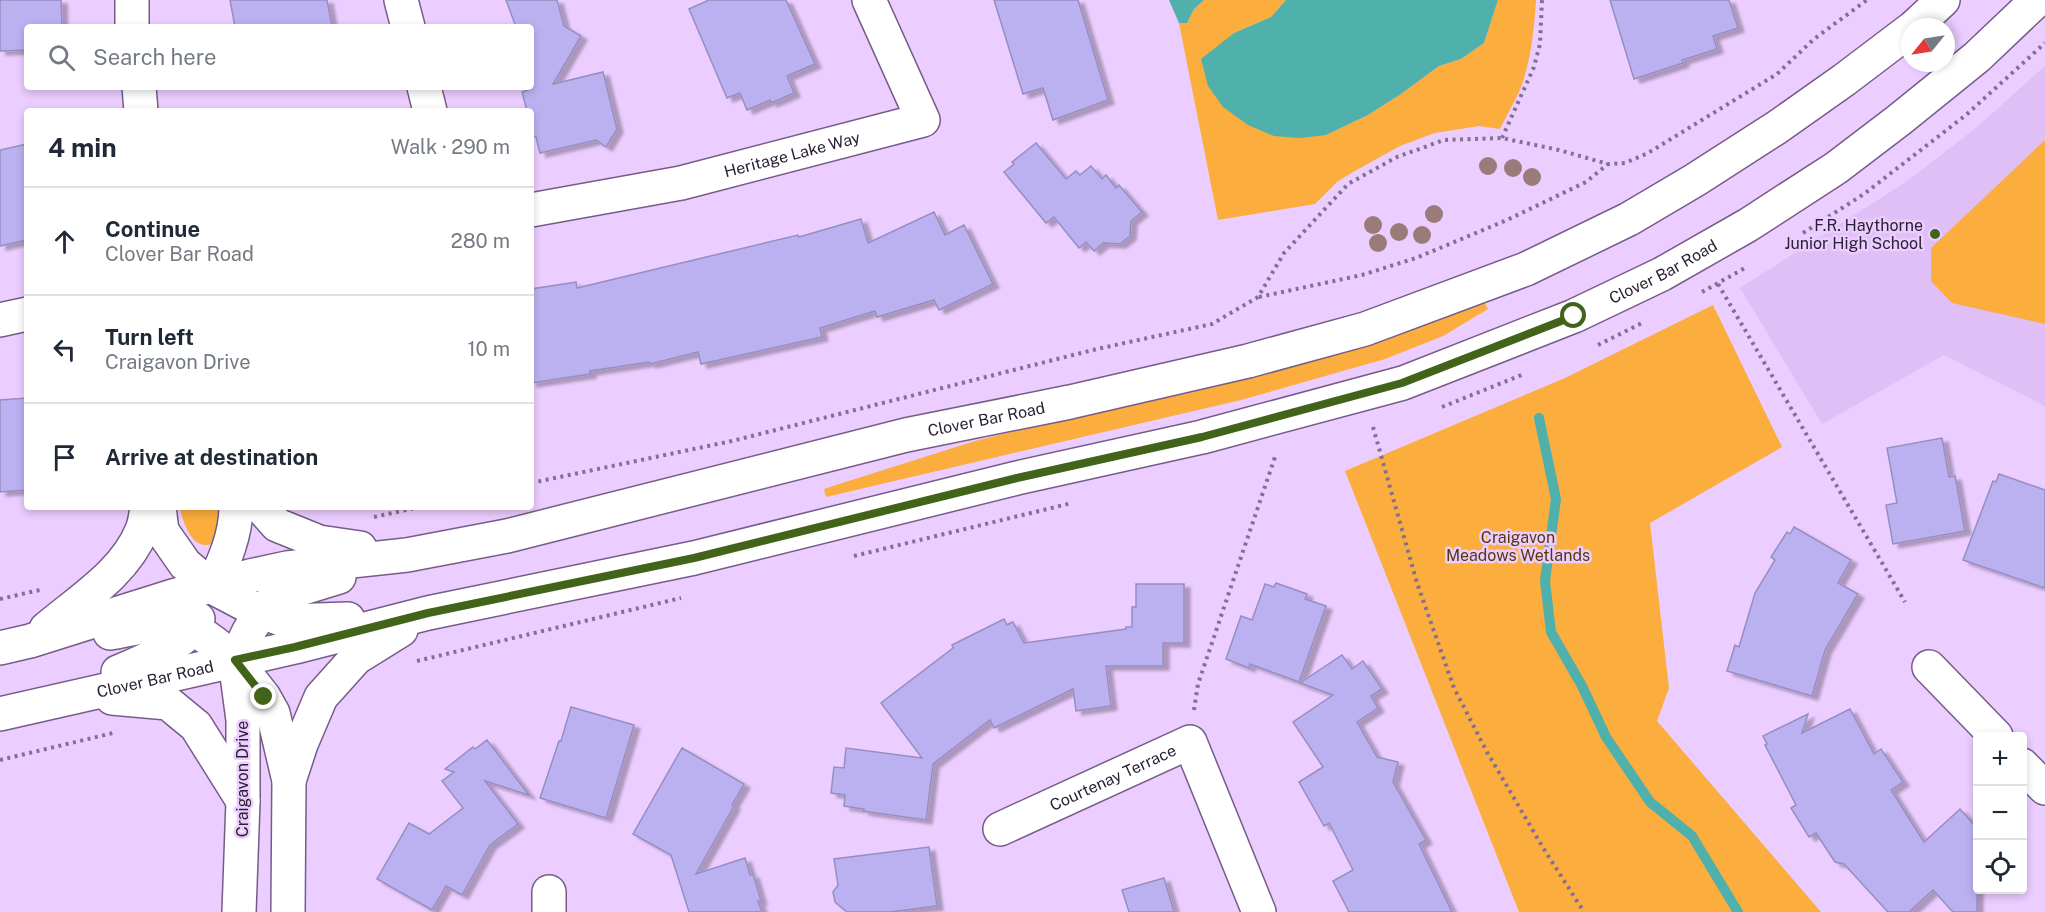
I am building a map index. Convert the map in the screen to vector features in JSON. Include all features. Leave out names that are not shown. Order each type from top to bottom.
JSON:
[{"type":"main road","points":[[132,0],[132,24]]},
{"type":"main road","points":[[401,0],[407,24]]},
{"type":"main road","name":"Heritage Lake Way","points":[[534,209],[681,183],[923,120],[869,0]]},
{"type":"main road","points":[[1923,18],[1942,0]]},
{"type":"main road","name":"Clover Bar Road","points":[[0,714],[295,647],[428,613],[694,558],[1005,481],[1202,437],[1402,383],[1574,316],[1662,274],[1748,225],[1836,168],[1899,120],[1977,57],[2037,0]]},
{"type":"main road","name":"Clover Bar Road","points":[[15,644],[173,596],[287,568],[407,555],[507,536],[884,441],[1248,361],[1365,330],[1526,269],[1629,219],[1776,128],[1901,37]]},
{"type":"main road","points":[[139,90],[141,108]]},
{"type":"main road","points":[[425,90],[429,108]]},
{"type":"main road","points":[[0,321],[24,315]]},
{"type":"main road","points":[[15,644],[114,572],[129,553],[143,529],[146,510]]},
{"type":"main road","points":[[159,510],[162,531],[185,564],[212,587],[261,612],[286,621],[428,613]]},
{"type":"main road","points":[[63,699],[148,659],[194,630],[227,555],[236,510]]},
{"type":"main road","points":[[264,510],[278,525],[319,542],[407,555]]},
{"type":"main road","points":[[15,644],[166,624],[194,630],[235,660],[261,612],[277,596],[407,555]]},
{"type":"main road","points":[[289,781],[301,744],[321,697],[356,658],[428,613]]},
{"type":"main road","name":"Craigavon Drive","points":[[235,660],[264,697],[273,713],[289,781],[288,912]]},
{"type":"main road","name":"Craigavon Drive","points":[[235,660],[243,720],[239,912]]},
{"type":"main road","points":[[1929,667],[1992,732]]},
{"type":"main road","points":[[63,699],[124,698],[168,703],[196,726],[243,801]]},
{"type":"main road","name":"Courtenay Terrace","points":[[1000,829],[1190,742],[1259,912]]},
{"type":"main road","points":[[2027,770],[2045,788]]},
{"type":"path","points":[[1502,138],[1534,67],[1540,44],[1542,0]]},
{"type":"path","points":[[1258,297],[1284,253],[1348,184],[1397,157],[1444,140],[1502,138],[1559,150],[1608,164],[1625,163],[1648,153],[1777,74],[1814,39],[1867,0]]},
{"type":"path","points":[[534,482],[732,441],[1097,349],[1212,324],[1258,297],[1362,274],[1416,258],[1507,220],[1586,182],[1608,164]]},
{"type":"path","points":[[1719,284],[1905,602]]},
{"type":"path","points":[[1362,430],[1373,427],[1417,583],[1454,688],[1487,752],[1584,912]]},
{"type":"path","points":[[1264,456],[1287,451]]},
{"type":"path","points":[[1190,742],[1198,684],[1276,454]]},
{"type":"path","points":[[848,557],[1079,501]]},
{"type":"path","points":[[412,662],[687,596]]},
{"type":"path","points":[[0,760],[116,732]]},
{"type":"shaded area","points":[[1169,0],[1204,0],[1194,9],[1187,23],[1179,23]]},
{"type":"shaded area","points":[[1286,0],[1498,0],[1484,43],[1461,59],[1439,66],[1368,115],[1326,135],[1300,138],[1274,136],[1248,125],[1223,107],[1208,86],[1201,59],[1234,33],[1271,17]]},
{"type":"shaded area","name":"F.R. Haythorne Junior High School","points":[[2045,66],[2045,406],[1944,355],[1822,424],[1740,288],[1909,180],[1977,127]]},
{"type":"green space","points":[[1204,0],[1286,0],[1271,17],[1234,33],[1326,135],[1368,115],[1439,66],[1461,59],[1484,43],[1498,0],[1536,0],[1533,35],[1526,70],[1519,92],[1500,129],[1479,126],[1435,133],[1400,146],[1353,172],[1337,182],[1315,204],[1218,220],[1179,23],[1187,23],[1194,9]]},
{"type":"green space","points":[[2045,140],[2045,324],[1952,303],[1931,281],[1931,248]]},
{"type":"green space","points":[[1484,302],[1488,309],[1443,336],[1385,359],[1241,400],[826,497],[824,489],[975,441],[1361,344]]},
{"type":"green space","name":"Craigavon Meadows Wetlands","points":[[1713,305],[1782,447],[1650,523],[1669,688],[1657,721],[1821,912],[1519,912],[1345,471],[1565,378]]},
{"type":"green space","points":[[180,510],[224,510],[214,543],[200,544],[186,528]]},
{"type":"building","points":[[0,0],[61,0],[62,24],[24,24],[24,50],[0,51]]},
{"type":"building","points":[[230,0],[327,0],[331,24],[234,24]]},
{"type":"building","points":[[506,0],[557,0],[564,26],[581,36],[553,84],[603,72],[617,129],[606,147],[596,140],[540,153],[536,137],[534,137],[534,108],[526,108],[522,92],[534,90],[534,24],[515,24]]},
{"type":"building","points":[[709,0],[786,0],[815,64],[787,76],[794,93],[747,110],[740,93],[727,98],[689,9]]},
{"type":"building","points":[[994,0],[1078,0],[1108,100],[1053,120],[1043,88],[1023,94]]},
{"type":"building","points":[[1610,0],[1729,0],[1738,28],[1713,36],[1717,49],[1634,79]]},
{"type":"building","points":[[1036,143],[1066,179],[1076,171],[1080,175],[1091,166],[1102,179],[1106,175],[1116,188],[1119,185],[1142,212],[1131,221],[1130,236],[1120,244],[1103,243],[1094,251],[1086,242],[1079,248],[1054,217],[1046,223],[1004,172],[1014,164],[1012,162]]},
{"type":"building","points":[[24,145],[24,241],[0,246],[0,150]]},
{"type":"building","points":[[934,212],[945,235],[964,225],[993,284],[939,310],[934,300],[877,317],[875,311],[820,328],[822,337],[701,364],[698,352],[650,364],[649,362],[590,371],[590,374],[534,383],[534,289],[576,282],[577,288],[798,235],[799,237],[861,219],[868,243]]},
{"type":"building","points":[[24,398],[24,490],[0,492],[0,400]]},
{"type":"building","points":[[1942,438],[1949,477],[1955,476],[1965,531],[1893,544],[1886,505],[1897,503],[1887,448]]},
{"type":"building","points":[[1999,474],[2045,490],[2045,588],[1963,560],[1993,481],[1996,482]]},
{"type":"building","points":[[1794,527],[1851,560],[1838,583],[1858,594],[1825,650],[1812,696],[1727,671],[1735,645],[1739,647],[1755,593],[1775,560],[1771,557],[1787,532],[1790,534]]},
{"type":"building","points":[[1276,583],[1307,594],[1305,599],[1326,606],[1299,682],[1250,664],[1249,668],[1226,659],[1241,616],[1252,620],[1265,584],[1274,587]]},
{"type":"building","points":[[1136,584],[1184,584],[1184,643],[1163,643],[1163,666],[1106,666],[1111,706],[1076,711],[1073,689],[994,728],[990,720],[933,764],[926,820],[844,806],[845,795],[831,793],[834,767],[844,768],[846,748],[922,758],[881,703],[953,648],[952,645],[1004,619],[1007,625],[1013,622],[1024,643],[1126,629],[1126,627],[1132,627],[1132,607],[1136,607]]},
{"type":"building","points":[[1342,655],[1352,669],[1363,661],[1382,689],[1371,696],[1378,708],[1357,722],[1377,757],[1398,762],[1393,782],[1426,840],[1419,844],[1452,912],[1349,912],[1333,881],[1353,870],[1329,823],[1324,826],[1299,782],[1323,767],[1293,722],[1333,695],[1300,683]]},
{"type":"building","points":[[571,707],[634,725],[606,818],[540,798]]},
{"type":"building","points":[[1850,709],[1874,754],[1881,749],[1903,782],[1891,790],[1924,842],[1960,809],[1973,824],[1973,894],[1977,894],[1977,912],[1953,912],[1933,890],[1909,912],[1888,912],[1844,864],[1835,862],[1816,833],[1809,837],[1791,808],[1796,805],[1765,745],[1767,744],[1763,736],[1808,714],[1802,733]]},
{"type":"building","points":[[487,740],[529,795],[485,781],[518,824],[490,845],[462,895],[446,886],[432,910],[377,879],[409,823],[429,834],[463,808],[442,781],[454,772],[445,769],[473,747],[475,749]]},
{"type":"building","points":[[682,748],[744,784],[696,874],[745,858],[750,875],[753,874],[762,912],[689,912],[671,855],[633,834]]},
{"type":"building","points":[[929,847],[937,906],[890,912],[847,912],[835,902],[833,892],[838,885],[834,859]]},
{"type":"building","points":[[1164,878],[1174,912],[1129,912],[1122,890]]},
{"type":"waterway","points":[[1539,418],[1556,499],[1545,581],[1551,632],[1582,686],[1606,737],[1650,802],[1692,836],[1738,912]]},
{"type":"place","name":"F.R. Haythorne Junior High School","points":[[1935,234]]},
{"type":"route","points":[[264,697],[235,660],[428,613],[694,558],[1017,478],[1202,437],[1402,383],[1574,316]]}]
